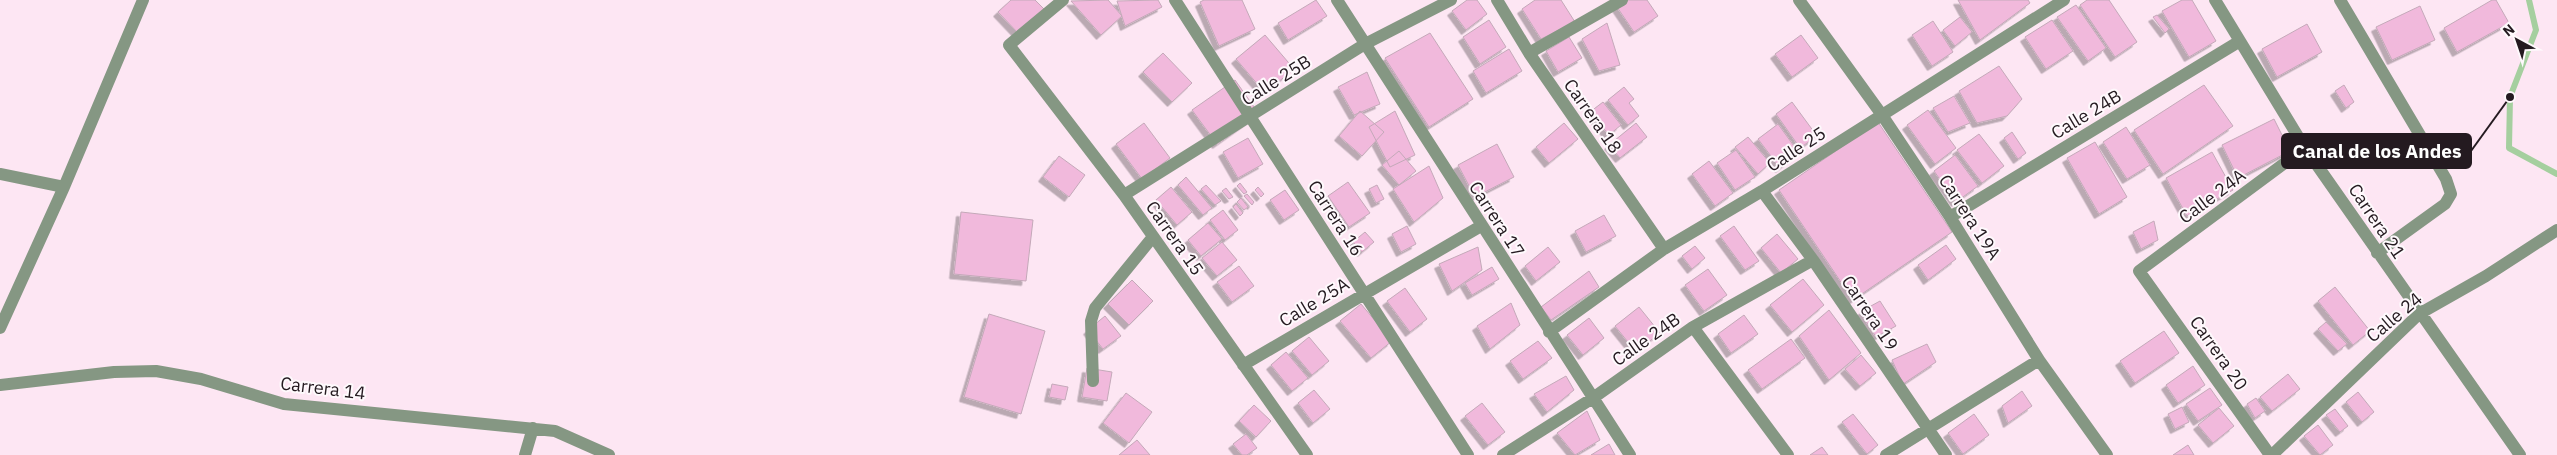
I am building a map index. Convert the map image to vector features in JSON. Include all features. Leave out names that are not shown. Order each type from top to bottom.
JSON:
[{"type":"street","points":[[0,328],[64,187],[143,0]]},
{"type":"street","name":"Carrera 15","points":[[1063,0],[1009,45],[1124,195],[1152,238],[1307,455]]},
{"type":"street","name":"Carrera 16","points":[[1175,0],[1468,455]]},
{"type":"street","name":"Carrera 17","points":[[1337,0],[1549,332],[1630,455]]},
{"type":"street","name":"Calle 25B","points":[[1124,195],[1365,44],[1451,0]]},
{"type":"street","name":"Carrera 18","points":[[1497,0],[1529,53],[1664,249]]},
{"type":"street","points":[[1529,53],[1622,0]]},
{"type":"street","name":"Carrera 19A","points":[[1798,0],[1882,115],[1950,217],[2039,360],[2107,455]]},
{"type":"street","name":"Calle 25","points":[[1549,332],[1664,249],[1762,191],[2064,0]]},
{"type":"street","name":"Carrera 21","points":[[2214,0],[2305,148],[2419,314],[2520,455]]},
{"type":"street","points":[[2340,0],[2446,179],[2451,194],[2445,204],[2377,252]]},
{"type":"street","name":"Calle 24B","points":[[1950,217],[2240,41]]},
{"type":"street","name":"Calle 24A","points":[[2139,271],[2305,148]]},
{"type":"street","points":[[0,174],[64,187]]},
{"type":"street","name":"Carrera 19","points":[[1762,191],[1813,260],[1946,455]]},
{"type":"street","name":"Calle 25A","points":[[1243,365],[1481,226]]},
{"type":"street","name":"Calle 24","points":[[2271,455],[2419,314],[2486,276],[2557,230]]},
{"type":"street","points":[[1093,381],[1091,321],[1095,308],[1152,238]]},
{"type":"street","name":"Calle 24B","points":[[1503,455],[1593,398],[1693,327],[1813,260]]},
{"type":"street","name":"Carrera 20","points":[[2139,271],[2271,455]]},
{"type":"street","points":[[1693,327],[1788,455]]},
{"type":"street","points":[[1886,455],[2039,360]]},
{"type":"street","name":"Carrera 14","points":[[0,386],[114,372],[156,372],[201,379],[284,404],[555,431],[609,455]]},
{"type":"street","points":[[524,455],[533,428]]},
{"type":"building","points":[[1011,0],[1035,0],[1045,10],[1019,34],[998,12]]},
{"type":"building","points":[[1108,0],[1122,16],[1101,35],[1071,1]]},
{"type":"building","points":[[1158,0],[1162,7],[1125,26],[1117,1]]},
{"type":"building","points":[[1204,0],[1242,0],[1255,29],[1219,46],[1200,2]]},
{"type":"building","points":[[1316,0],[1327,16],[1288,40],[1278,23]]},
{"type":"building","points":[[1467,0],[1477,0],[1487,14],[1466,30],[1452,11]]},
{"type":"building","points":[[1535,0],[1561,0],[1575,22],[1541,39],[1522,9]]},
{"type":"building","points":[[1627,0],[1647,0],[1658,16],[1634,32],[1617,7]]},
{"type":"building","points":[[1958,0],[2028,0],[2030,3],[1980,40]]},
{"type":"building","points":[[2087,0],[2109,0],[2137,42],[2115,57],[2080,5]]},
{"type":"building","points":[[2182,0],[2192,0],[2216,41],[2189,57],[2162,11]]},
{"type":"building","points":[[2492,0],[2496,0],[2509,23],[2457,52],[2444,28]]},
{"type":"building","points":[[2076,5],[2106,48],[2088,61],[2057,17]]},
{"type":"building","points":[[2420,6],[2435,40],[2392,60],[2376,27]]},
{"type":"building","points":[[2157,15],[2169,29],[2165,33],[2153,17]]},
{"type":"building","points":[[1960,17],[1972,32],[1955,46],[1943,30]]},
{"type":"building","points":[[1489,20],[1506,47],[1480,64],[1463,37]]},
{"type":"building","points":[[2052,20],[2073,51],[2046,69],[2025,37]]},
{"type":"building","points":[[1933,21],[1953,52],[1932,66],[1912,35]]},
{"type":"building","points":[[1607,23],[1620,65],[1599,71],[1582,39]]},
{"type":"building","points":[[2307,24],[2322,52],[2277,77],[2262,49]]},
{"type":"building","points":[[1430,33],[1473,99],[1429,127],[1385,58]]},
{"type":"building","points":[[1265,35],[1294,69],[1265,93],[1236,59]]},
{"type":"building","points":[[1801,35],[1818,58],[1792,77],[1775,54]]},
{"type":"building","points":[[1569,37],[1582,58],[1558,72],[1546,51]]},
{"type":"building","points":[[1509,49],[1522,71],[1486,93],[1473,71]]},
{"type":"building","points":[[1163,53],[1192,83],[1172,102],[1143,72]]},
{"type":"building","points":[[1999,66],[2022,99],[2007,116],[1977,123],[1959,91]]},
{"type":"building","points":[[1367,72],[1380,104],[1354,115],[1338,87]]},
{"type":"building","points":[[1235,80],[1259,114],[1217,144],[1192,110]]},
{"type":"building","points":[[2204,85],[2233,126],[2163,174],[2134,130]]},
{"type":"building","points":[[2344,85],[2354,102],[2346,108],[2335,91]]},
{"type":"building","points":[[1624,87],[1634,99],[1629,103],[1639,116],[1628,125],[1608,100]]},
{"type":"building","points":[[1954,96],[1970,123],[1948,132],[1933,108]]},
{"type":"building","points":[[1603,102],[1621,125],[1609,135],[1590,112]]},
{"type":"building","points":[[1792,102],[1817,136],[1800,148],[1776,114]]},
{"type":"building","points":[[1928,110],[1956,148],[1935,164],[1907,125]]},
{"type":"building","points":[[1360,111],[1384,132],[1362,156],[1339,136]]},
{"type":"building","points":[[1395,111],[1415,155],[1390,167],[1369,127]]},
{"type":"building","points":[[2274,119],[2290,151],[2238,178],[2222,145]]},
{"type":"building","points":[[1878,122],[1952,232],[1853,300],[1779,190]]},
{"type":"building","points":[[1144,123],[1170,158],[1142,179],[1116,144]]},
{"type":"building","points":[[1564,123],[1578,139],[1549,163],[1536,147]]},
{"type":"building","points":[[1636,123],[1647,137],[1620,158],[1609,145]]},
{"type":"building","points":[[1778,124],[1799,153],[1780,168],[1758,139]]},
{"type":"building","points":[[2126,127],[2150,165],[2127,179],[2103,142]]},
{"type":"building","points":[[2012,132],[2026,153],[2018,159],[2004,138]]},
{"type":"building","points":[[1979,134],[2004,166],[1982,183],[1957,150]]},
{"type":"building","points":[[1748,137],[1770,163],[1758,174],[1735,147]]},
{"type":"building","points":[[1248,138],[1263,164],[1238,178],[1223,152]]},
{"type":"building","points":[[2095,142],[2127,197],[2099,214],[2067,158]]},
{"type":"building","points":[[1497,144],[1514,177],[1475,197],[1458,165]]},
{"type":"building","points":[[1736,150],[1755,177],[1735,190],[1717,163]]},
{"type":"building","points":[[1399,151],[1416,171],[1399,185],[1382,165]]},
{"type":"building","points":[[2212,152],[2233,190],[2187,216],[2166,178]]},
{"type":"building","points":[[1955,155],[1978,186],[1956,202],[1934,171]]},
{"type":"building","points":[[1059,156],[1085,175],[1069,197],[1043,177]]},
{"type":"building","points":[[1709,161],[1733,193],[1715,206],[1692,174]]},
{"type":"building","points":[[1429,166],[1443,198],[1414,222],[1393,189]]},
{"type":"building","points":[[1186,177],[1212,208],[1203,215],[1178,185]]},
{"type":"building","points":[[1348,182],[1370,213],[1349,227],[1328,196]]},
{"type":"building","points":[[1240,183],[1247,192],[1244,194],[1237,186]]},
{"type":"building","points":[[1206,185],[1221,201],[1215,205],[1201,189]]},
{"type":"building","points":[[1377,185],[1384,199],[1376,203],[1369,189]]},
{"type":"building","points":[[1171,187],[1192,212],[1177,225],[1156,200]]},
{"type":"building","points":[[1258,187],[1264,194],[1261,197],[1255,190]]},
{"type":"building","points":[[1226,188],[1233,197],[1229,199],[1222,191]]},
{"type":"building","points":[[1285,190],[1299,210],[1284,220],[1270,200]]},
{"type":"building","points":[[1247,194],[1254,202],[1252,205],[1244,196]]},
{"type":"building","points":[[1241,198],[1248,207],[1244,210],[1237,202]]},
{"type":"building","points":[[1236,204],[1243,213],[1240,216],[1233,207]]},
{"type":"building","points":[[1223,210],[1238,230],[1225,240],[1210,220]]},
{"type":"building","points":[[961,212],[1033,220],[1026,281],[954,274]]},
{"type":"building","points":[[1604,215],[1616,236],[1586,252],[1575,231]]},
{"type":"building","points":[[2154,221],[2158,240],[2141,249],[2133,232]]},
{"type":"building","points":[[1208,223],[1222,239],[1201,256],[1188,240]]},
{"type":"building","points":[[1407,226],[1416,244],[1401,252],[1392,234]]},
{"type":"building","points":[[1734,226],[1759,261],[1745,270],[1720,236]]},
{"type":"building","points":[[1365,232],[1374,242],[1362,252],[1353,242]]},
{"type":"building","points":[[1777,234],[1798,259],[1781,273],[1761,248]]},
{"type":"building","points":[[1222,242],[1237,260],[1217,276],[1202,258]]},
{"type":"building","points":[[1946,245],[1956,259],[1928,280],[1918,265]]},
{"type":"building","points":[[1695,246],[1705,258],[1692,269],[1682,256]]},
{"type":"building","points":[[1478,247],[1482,270],[1452,291],[1439,264]]},
{"type":"building","points":[[1548,247],[1560,262],[1536,281],[1525,266]]},
{"type":"building","points":[[1239,266],[1254,286],[1232,302],[1217,282]]},
{"type":"building","points":[[1492,267],[1499,279],[1472,295],[1465,283]]},
{"type":"building","points":[[1708,269],[1727,295],[1704,311],[1685,285]]},
{"type":"building","points":[[1589,271],[1599,287],[1551,320],[1541,307]]},
{"type":"building","points":[[1803,279],[1824,305],[1792,332],[1770,305]]},
{"type":"building","points":[[1132,280],[1153,301],[1129,325],[1108,304]]},
{"type":"building","points":[[2335,287],[2370,331],[2353,345],[2318,301]]},
{"type":"building","points":[[1405,288],[1427,319],[1410,332],[1387,301]]},
{"type":"building","points":[[1880,301],[1896,326],[1876,337],[1860,312]]},
{"type":"building","points":[[1511,303],[1520,325],[1490,349],[1477,326]]},
{"type":"building","points":[[1361,304],[1392,341],[1371,358],[1340,321]]},
{"type":"building","points":[[1639,307],[1660,333],[1636,352],[1615,326]]},
{"type":"building","points":[[1829,310],[1861,353],[1829,380],[1799,336]]},
{"type":"building","points":[[989,314],[1045,331],[1021,414],[964,397]]},
{"type":"building","points":[[1744,315],[1758,334],[1731,353],[1718,334]]},
{"type":"building","points":[[1105,316],[1121,336],[1103,349],[1088,330]]},
{"type":"building","points":[[1589,318],[1604,338],[1583,355],[1567,335]]},
{"type":"building","points":[[2326,322],[2347,344],[2338,351],[2318,329]]},
{"type":"building","points":[[2164,331],[2179,353],[2135,383],[2120,361]]},
{"type":"building","points":[[1309,337],[1329,361],[1312,375],[1292,351]]},
{"type":"building","points":[[1791,339],[1805,358],[1762,389],[1748,370]]},
{"type":"building","points":[[1538,341],[1552,358],[1523,379],[1510,361]]},
{"type":"building","points":[[1927,344],[1936,362],[1903,384],[1892,360]]},
{"type":"building","points":[[1286,352],[1308,378],[1292,391],[1271,365]]},
{"type":"building","points":[[1861,355],[1876,373],[1860,386],[1845,369]]},
{"type":"building","points":[[2193,366],[2205,385],[2178,403],[2166,385]]},
{"type":"building","points":[[1087,368],[1112,372],[1107,401],[1082,397]]},
{"type":"building","points":[[2288,374],[2300,389],[2272,411],[2260,397]]},
{"type":"building","points":[[1566,376],[1574,390],[1547,412],[1534,394]]},
{"type":"building","points":[[1052,384],[1068,387],[1065,400],[1049,397]]},
{"type":"building","points":[[2210,388],[2222,405],[2198,421],[2186,404]]},
{"type":"building","points":[[1314,390],[1330,409],[1313,423],[1298,403]]},
{"type":"building","points":[[2022,391],[2032,406],[2008,423],[2002,406]]},
{"type":"building","points":[[2358,392],[2374,412],[2362,422],[2346,402]]},
{"type":"building","points":[[1126,393],[1152,412],[1129,443],[1103,423]]},
{"type":"building","points":[[2256,398],[2265,411],[2255,418],[2247,404]]},
{"type":"building","points":[[1482,403],[1505,432],[1488,445],[1465,416]]},
{"type":"building","points":[[1254,405],[1271,421],[1256,437],[1239,421]]},
{"type":"building","points":[[2182,407],[2189,422],[2175,429],[2168,414]]},
{"type":"building","points":[[2219,408],[2234,426],[2213,443],[2198,425]]},
{"type":"building","points":[[2335,409],[2348,426],[2340,432],[2326,415]]},
{"type":"building","points":[[1587,411],[1600,440],[1575,455],[1557,433]]},
{"type":"building","points":[[1853,414],[1878,445],[1867,454],[1842,422]]},
{"type":"building","points":[[1974,414],[1989,435],[1963,454],[1948,433]]},
{"type":"building","points":[[2318,425],[2333,445],[2320,455],[2304,436]]},
{"type":"building","points":[[1246,434],[1257,448],[1247,455],[1242,455],[1233,444]]},
{"type":"building","points":[[1137,440],[1150,455],[1119,455]]},
{"type":"building","points":[[1609,444],[1615,455],[1591,455]]},
{"type":"building","points":[[2188,445],[2194,455],[2173,455]]},
{"type":"building","points":[[1822,447],[1828,455],[1810,455]]},
{"type":"waterway","points":[[2529,0],[2536,30],[2510,97],[2509,148],[2557,174]]},
{"type":"place","name":"Canal de los Andes","points":[[2510,97]]}]
